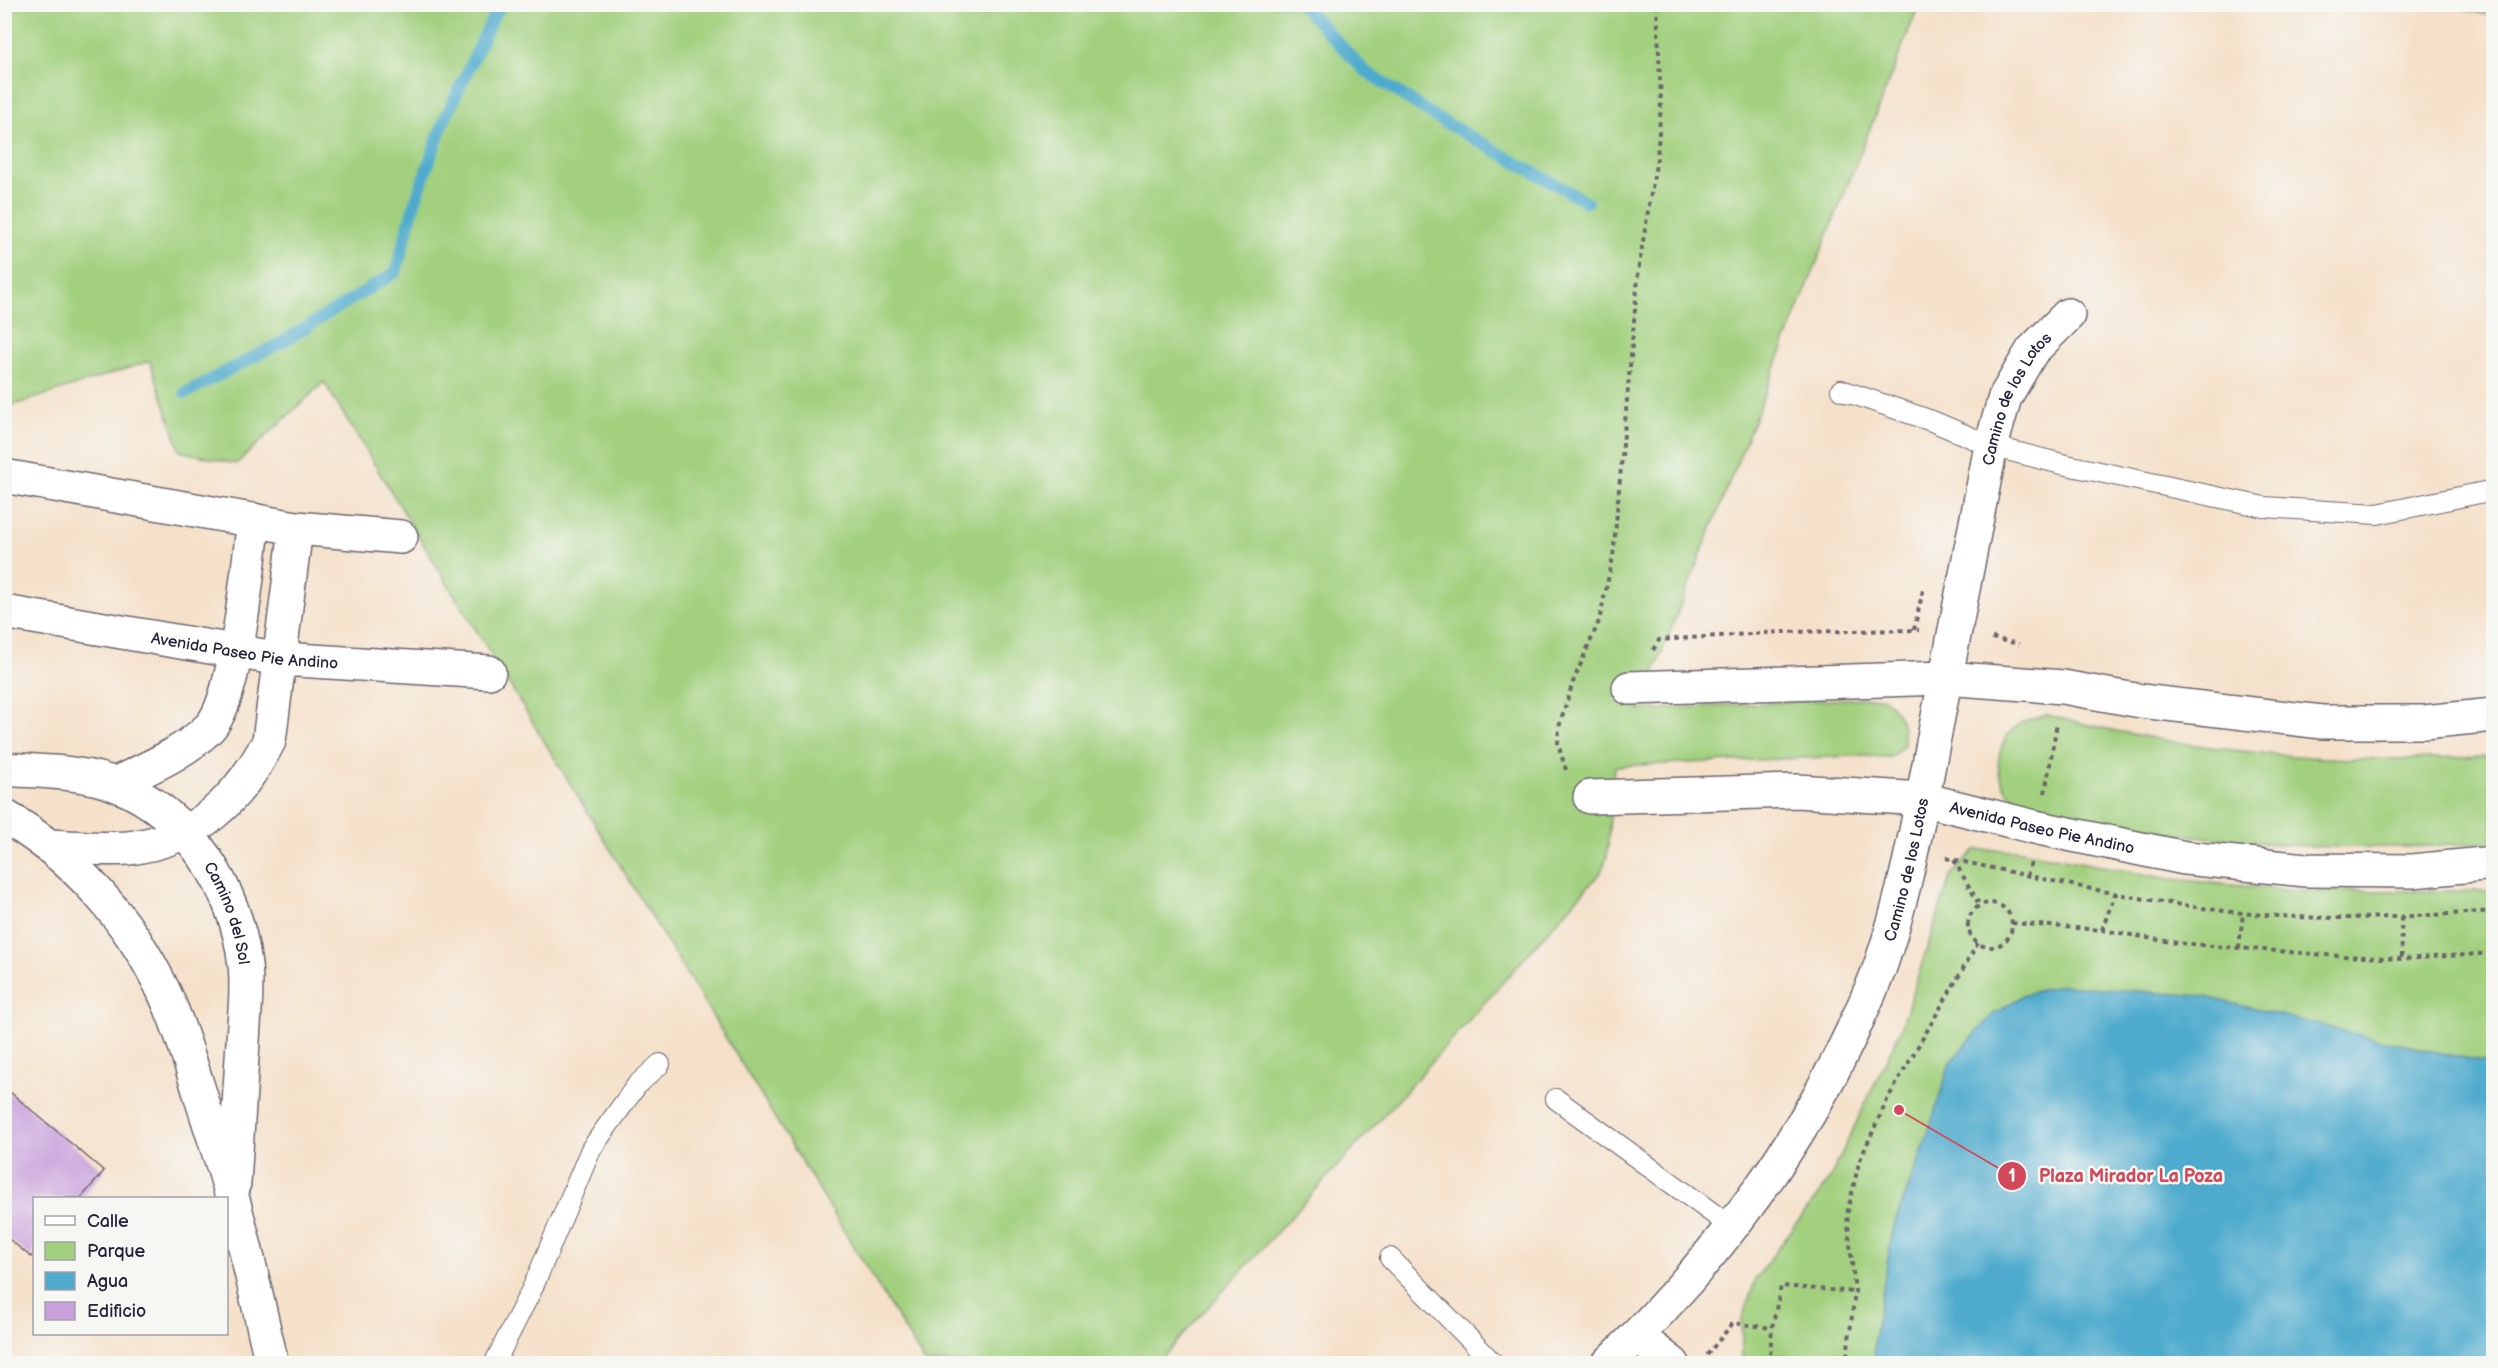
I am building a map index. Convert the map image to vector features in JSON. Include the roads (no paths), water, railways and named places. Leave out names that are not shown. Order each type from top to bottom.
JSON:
[{"type":"street","name":"Camino de los Lotos","points":[[1608,1364],[1687,1283],[1733,1228],[1774,1170],[1812,1110],[1838,1061],[1882,961],[1913,851],[1991,446],[2005,397],[2032,351],[2068,315]]},
{"type":"street","points":[[4,476],[296,528],[401,537]]},
{"type":"street","points":[[115,784],[166,759],[211,727],[226,697],[236,652],[254,520]]},
{"type":"street","points":[[49,846],[128,848],[186,833],[212,816],[234,795],[254,770],[269,741],[296,528]]},
{"type":"street","name":"Avenida Paseo Pie Andino","points":[[4,612],[281,659],[489,672]]},
{"type":"street","points":[[1629,688],[1945,678],[2063,687],[2141,701],[2322,722],[2424,722],[2493,715]]},
{"type":"street","name":"Camino del Sol","points":[[4,769],[49,772],[115,784],[166,812],[186,833],[208,862],[225,894],[238,929],[245,965],[247,1001],[233,1199]]},
{"type":"street","name":"Avenida Paseo Pie Andino","points":[[1590,797],[1797,791],[1922,799],[2039,828],[2185,858],[2306,870],[2412,871],[2493,863]]},
{"type":"street","name":"Camino del Sol","points":[[4,816],[49,846],[93,887],[117,915],[144,954],[164,994],[181,1036],[233,1199],[272,1364]]},
{"type":"street","points":[[1637,1336],[1673,1364]]},
{"type":"lane","points":[[1841,390],[1932,421],[1991,446],[2062,464],[2264,507],[2377,514],[2493,490]]},
{"type":"lane","points":[[494,1364],[533,1287],[591,1149],[637,1085],[660,1064]]},
{"type":"lane","points":[[1556,1099],[1733,1228]]},
{"type":"lane","points":[[1390,1258],[1494,1364]]},
{"type":"water","points":[[2062,985],[2202,996],[2381,1040],[2493,1064],[2493,1363],[1875,1363],[1874,1340],[1894,1225],[1921,1155],[1950,1063],[1992,1015],[2025,994]]},
{"type":"waterway","points":[[185,393],[284,341],[396,272],[414,205],[443,123],[494,15],[502,4]]},
{"type":"waterway","points":[[1301,4],[1364,70],[1437,118],[1587,202]]},
{"type":"place","name":"Plaza Mirador La Poza","points":[[1899,1110]]}]
